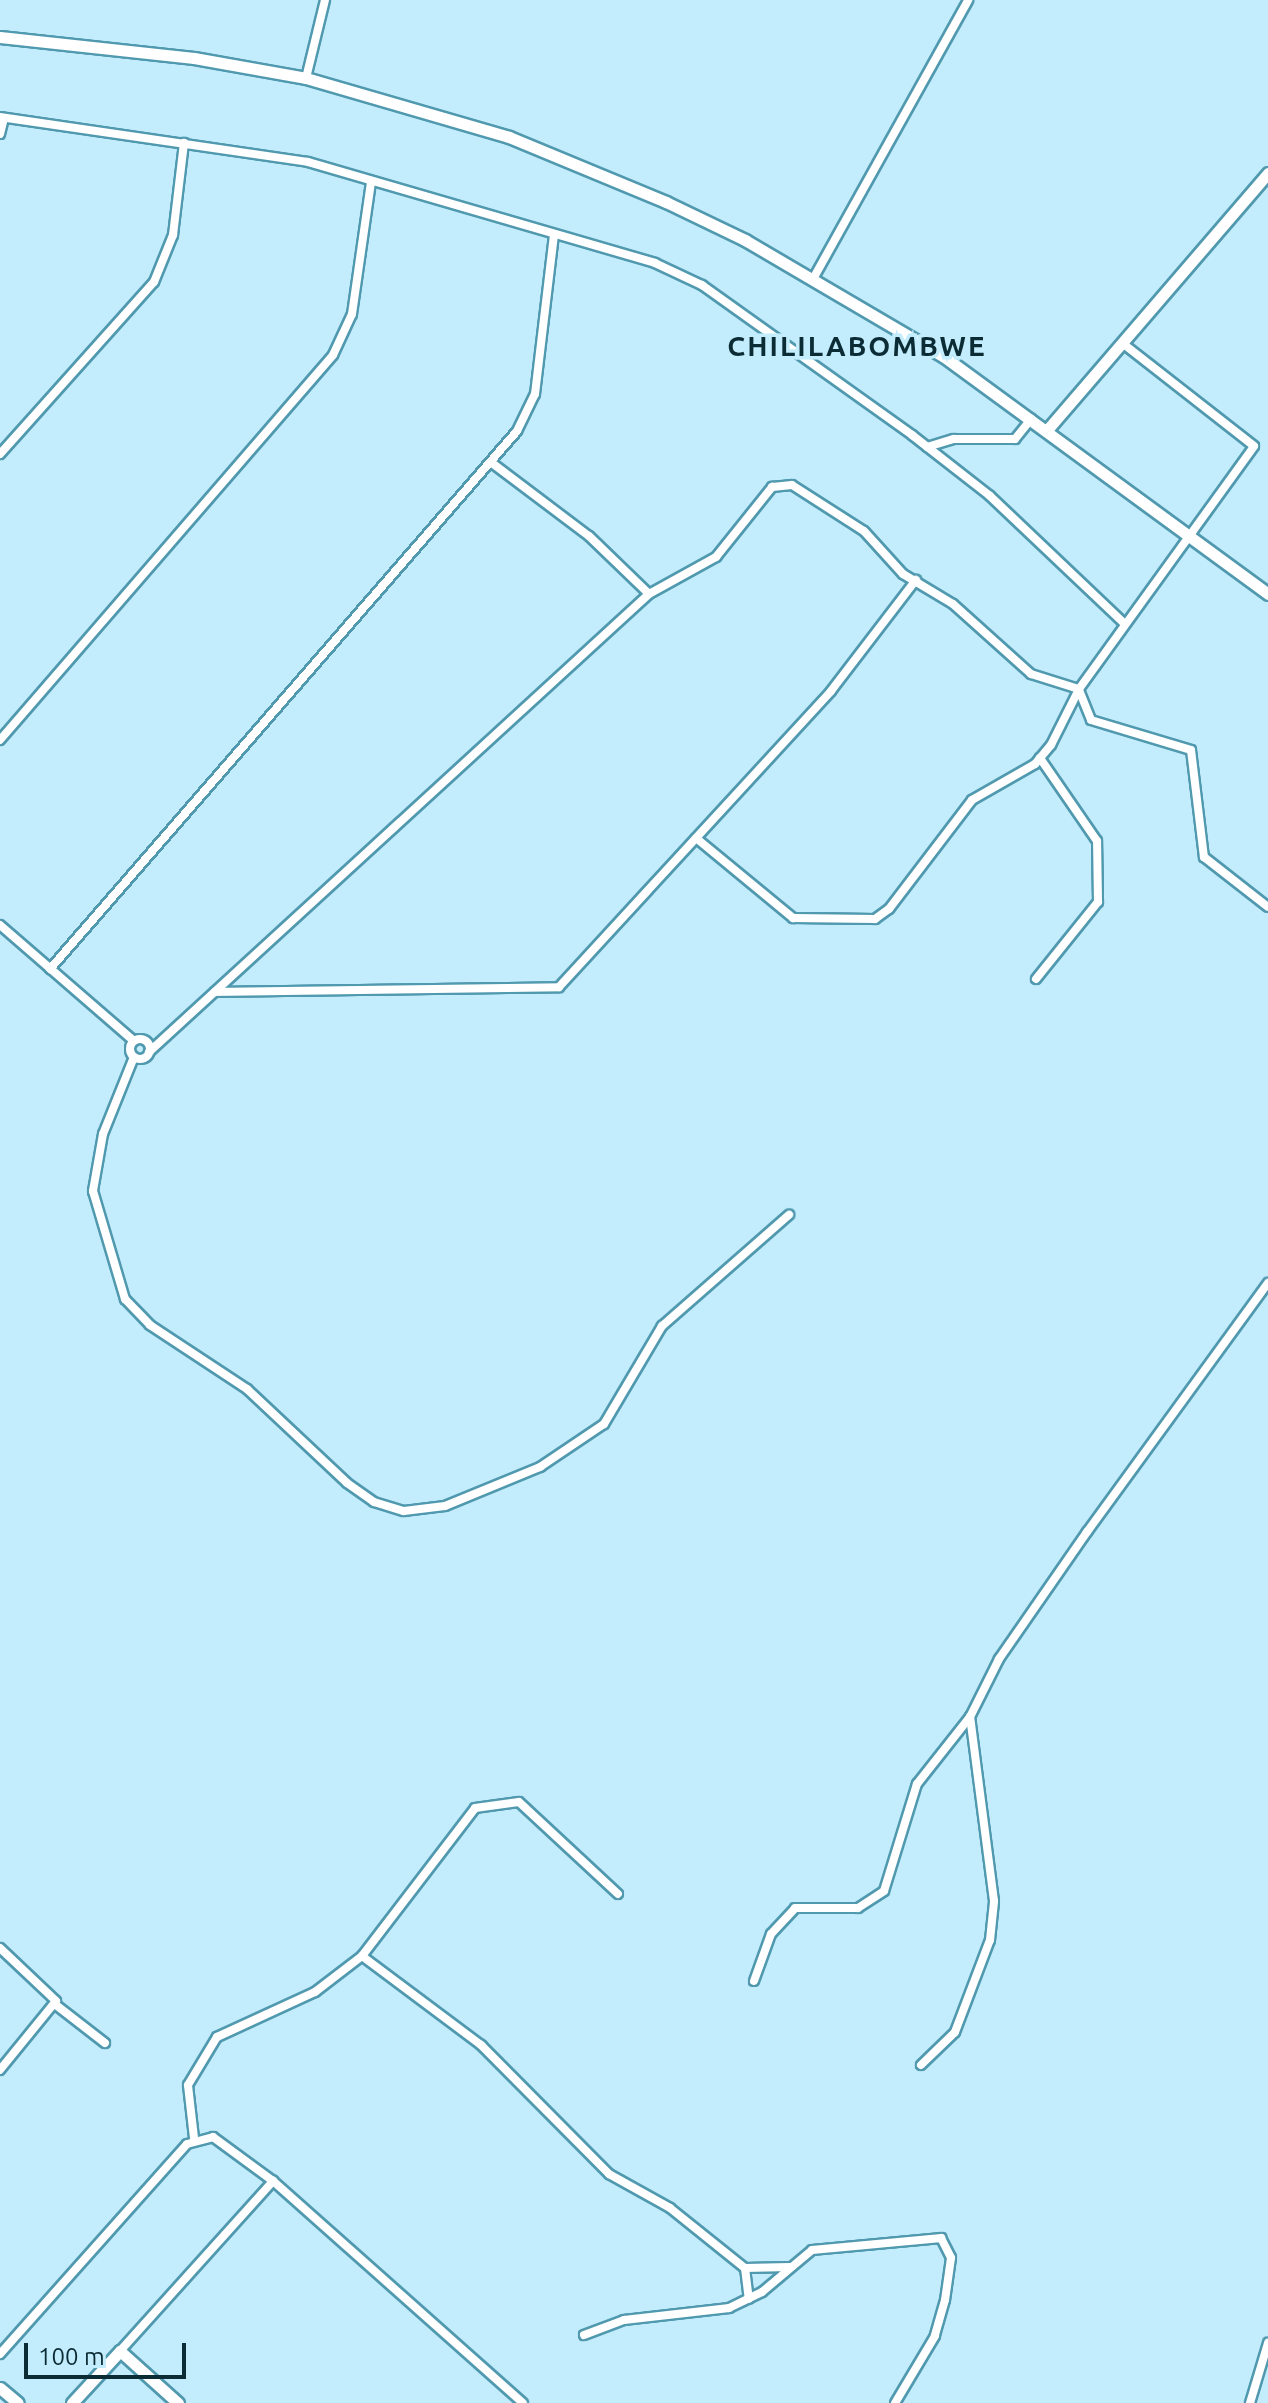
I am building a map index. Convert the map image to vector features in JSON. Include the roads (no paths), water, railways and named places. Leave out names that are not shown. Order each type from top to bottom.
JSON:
[{"type":"street","points":[[306,78],[325,0]]},
{"type":"street","points":[[813,279],[968,0]]},
{"type":"street","points":[[0,37],[194,58],[306,78],[567,159],[745,240],[928,346],[1268,594]]},
{"type":"street","points":[[0,134],[2,117],[269,153],[554,234],[614,247],[702,285],[927,447],[1054,554],[1124,623]]},
{"type":"street","points":[[0,454],[154,282],[173,235],[184,143]]},
{"type":"street","points":[[1047,430],[1268,173]]},
{"type":"street","points":[[0,740],[339,345],[352,314],[371,182]]},
{"type":"street","points":[[50,969],[492,463],[535,394],[554,234]]},
{"type":"street","points":[[696,838],[793,918],[875,919],[889,909],[972,800],[1040,758],[1067,720],[1079,689],[1124,623],[1192,539],[1254,446],[1122,343]]},
{"type":"street","points":[[927,447],[966,438],[1015,439],[1031,419]]},
{"type":"street","points":[[492,463],[589,536],[649,594]]},
{"type":"street","points":[[134,1057],[149,1052],[649,594],[716,557],[764,496],[783,483],[864,531],[885,558],[1031,674],[1079,689]]},
{"type":"street","points":[[215,992],[433,984],[544,991],[559,987],[831,691],[916,580]]},
{"type":"street","points":[[1079,689],[1091,720],[1191,750],[1204,857],[1268,907]]},
{"type":"street","points":[[1036,979],[1098,902],[1097,841],[1040,758]]},
{"type":"street","points":[[0,925],[134,1041],[134,1057],[103,1134],[93,1191],[125,1299],[150,1325],[247,1389],[347,1483],[374,1502],[404,1511],[429,1511],[561,1457],[604,1424],[662,1326],[789,1215]]},
{"type":"street","points":[[134,1041],[143,1039],[149,1052]]},
{"type":"street","points":[[754,1981],[771,1934],[795,1908],[858,1908],[884,1891],[917,1784],[970,1717],[1017,1633],[1268,1283]]},
{"type":"street","points":[[921,2065],[955,2032],[990,1940],[994,1901],[970,1717]]},
{"type":"street","points":[[0,2354],[194,2138],[188,2085],[217,2037],[315,1992],[362,1956],[475,1808],[519,1802],[618,1894]]},
{"type":"street","points":[[0,1948],[52,1993],[56,2005],[105,2043]]},
{"type":"street","points":[[362,1956],[481,2045],[609,2174],[670,2208],[745,2268],[791,2267]]},
{"type":"street","points":[[0,2070],[56,2005]]},
{"type":"street","points":[[194,2138],[220,2140],[273,2181],[523,2403]]},
{"type":"street","points":[[72,2403],[273,2181]]},
{"type":"street","points":[[584,2335],[624,2320],[705,2314],[749,2299],[812,2250],[947,2241],[951,2258],[935,2336],[895,2403]]},
{"type":"street","points":[[745,2268],[749,2299]]},
{"type":"street","points":[[1250,2403],[1268,2343]]},
{"type":"street","points":[[120,2351],[178,2403]]},
{"type":"street","points":[[0,2388],[18,2403]]},
{"type":"district","name":"CHILILABOMBWE","points":[[857,346]]}]
